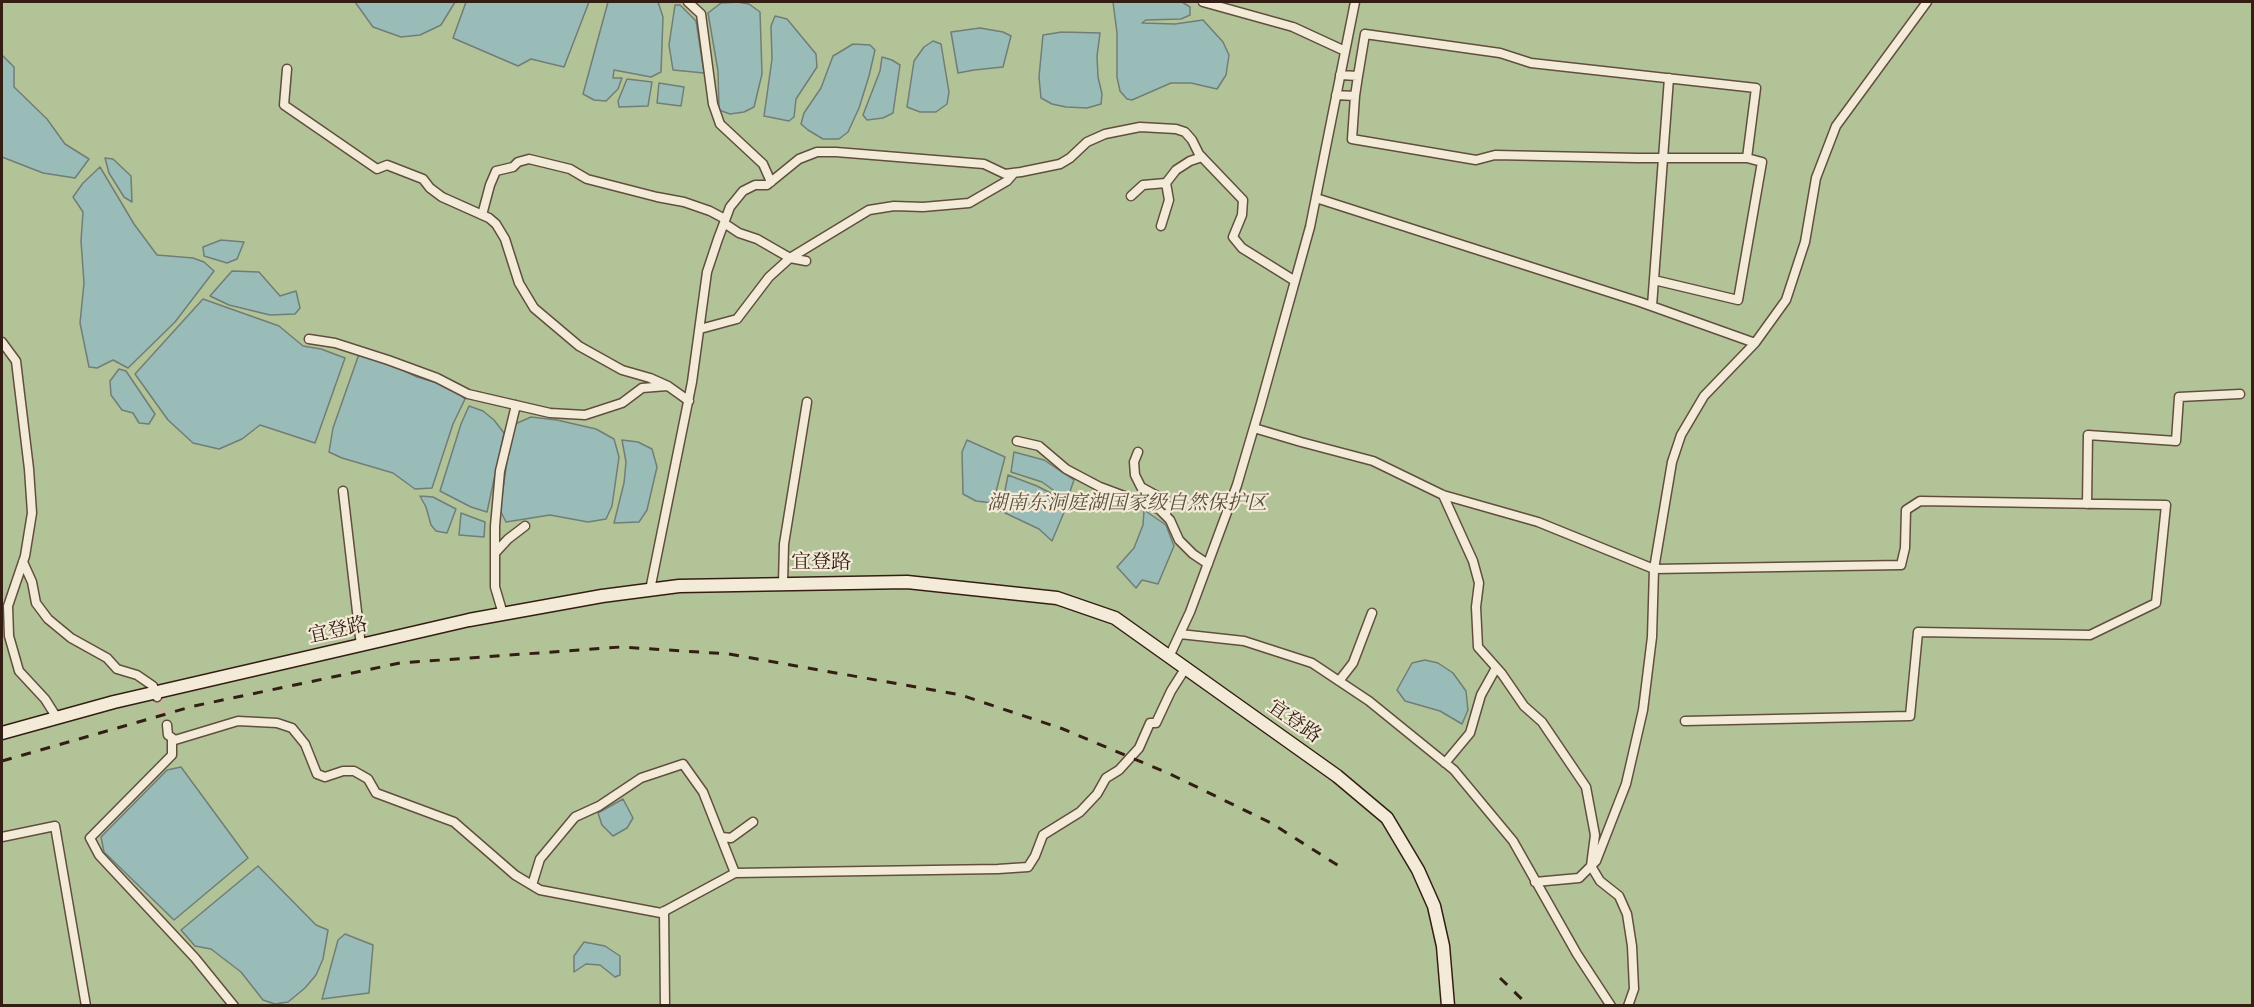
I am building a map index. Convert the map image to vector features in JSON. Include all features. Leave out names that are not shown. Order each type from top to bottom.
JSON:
[{"type":"street","points":[[688,2],[701,14],[713,105],[720,124],[763,164],[771,182]]},
{"type":"street","points":[[1203,2],[1293,27],[1345,51]]},
{"type":"street","points":[[1169,657],[1208,564],[1237,485],[1254,428],[1316,198],[1355,2]]},
{"type":"street","points":[[1535,882],[1579,878],[1596,861],[1626,784],[1643,710],[1652,637],[1654,570],[1672,462],[1681,435],[1704,396],[1755,343],[1786,300],[1805,242],[1816,178],[1836,126],[1927,2]]},
{"type":"street","points":[[1654,280],[1738,300],[1762,162],[1747,158],[1495,155],[1476,160],[1352,139],[1355,96],[1365,34],[1500,53],[1531,63],[1756,88],[1747,158]]},
{"type":"street","points":[[287,69],[284,105],[377,170],[387,165],[423,179],[442,197],[496,224],[505,239],[519,283],[534,308],[579,346],[622,370],[668,386],[689,401]]},
{"type":"street","points":[[1340,75],[1358,76]]},
{"type":"street","points":[[1652,306],[1669,78]]},
{"type":"street","points":[[1336,95],[1355,96]]},
{"type":"street","points":[[650,590],[689,401],[707,272],[730,207],[743,191],[755,185],[766,185],[799,159],[817,152],[984,164],[1005,174],[1060,164],[1087,142],[1105,134],[1140,127],[1176,129],[1185,132],[1202,157],[1243,200],[1242,215],[1233,237],[1242,248],[1295,281]]},
{"type":"street","points":[[1131,196],[1143,185],[1166,183],[1183,165],[1202,157]]},
{"type":"street","points":[[482,215],[496,171],[513,167],[518,162],[529,159],[570,169],[587,179],[710,210],[739,233],[757,239],[790,258],[806,261]]},
{"type":"street","points":[[700,329],[737,319],[769,277],[790,258],[869,210],[894,206],[923,207],[969,203],[992,192],[1014,173]]},
{"type":"street","points":[[1161,226],[1169,200],[1166,183]]},
{"type":"street","points":[[1316,198],[1652,306],[1755,343]]},
{"type":"street","points":[[309,339],[335,343],[388,360],[436,378],[468,394],[550,412],[585,415],[622,403],[642,388],[668,386]]},
{"type":"street","points":[[2,342],[16,361],[32,513],[23,562],[8,606],[9,636],[19,671],[40,693],[57,718]]},
{"type":"street","points":[[2087,504],[2088,435],[2176,441],[2179,397],[2240,394]]},
{"type":"street","points":[[783,583],[784,544],[807,402]]},
{"type":"street","points":[[503,614],[495,587],[495,526],[500,471],[516,405]]},
{"type":"street","points":[[1254,428],[1373,461],[1443,495],[1538,522],[1654,570],[1901,565],[1905,548],[1906,510],[1920,501],[2166,505],[2156,603],[2090,635],[1918,632],[1910,716],[1685,721]]},
{"type":"street","points":[[1017,441],[1038,446],[1066,469],[1100,487],[1160,509],[1170,519],[1179,540],[1193,554],[1208,564]]},
{"type":"street","points":[[1138,452],[1134,462],[1135,475],[1141,487],[1159,497],[1167,505],[1166,515]]},
{"type":"street","points":[[343,491],[361,646]]},
{"type":"street","points":[[1443,495],[1473,561],[1479,583],[1476,607],[1478,647],[1524,706],[1542,722],[1586,787],[1595,835],[1591,866],[1600,881],[1619,896],[1627,914],[1632,946],[1634,989],[1628,1005]]},
{"type":"street","points":[[496,552],[525,526]]},
{"type":"street","points":[[23,562],[32,582],[36,603],[48,619],[71,638],[106,658],[117,669],[137,675],[153,686],[157,694]]},
{"type":"street","name":"宜登路","points":[[2,733],[247,669],[503,614],[602,596],[679,586],[907,582],[1057,598],[1115,618],[1337,776],[1387,818],[1418,870],[1434,906],[1443,946],[1448,1005]]},
{"type":"street","points":[[1339,681],[1353,663],[1372,613]]},
{"type":"street","points":[[1179,634],[1244,641],[1312,663],[1370,701],[1454,770],[1513,841],[1577,954],[1611,1005]]},
{"type":"street","points":[[1445,763],[1470,733],[1481,695],[1496,668]]},
{"type":"street","points":[[167,725],[168,735],[175,740],[238,721],[277,723],[292,728],[305,744],[317,774],[325,777],[343,771],[354,771],[368,779],[376,793],[454,822],[515,875],[540,890],[662,913],[735,873],[1028,867],[1043,835],[1080,812],[1097,794],[1106,778],[1119,770],[1140,748],[1150,723],[1156,723],[1185,669]]},
{"type":"street","points":[[172,738],[172,755],[90,838],[99,855],[195,958],[234,1005]]},
{"type":"street","points":[[532,885],[540,859],[575,818],[599,806],[641,778],[683,764],[703,792],[735,873]]},
{"type":"street","points":[[722,837],[731,838],[753,822]]},
{"type":"street","points":[[2,837],[55,826],[86,1005]]},
{"type":"street","points":[[664,911],[665,1005]]},
{"type":"green space","name":"湖南东洞庭湖国家级自然保护区","points":[[2,2],[2252,2],[2252,1005],[2,1006]]},
{"type":"water","points":[[355,2],[455,2],[441,25],[420,35],[401,37],[373,27]]},
{"type":"water","points":[[466,2],[589,2],[564,67],[531,59],[518,66],[453,38]]},
{"type":"water","points":[[608,2],[658,2],[663,17],[661,72],[651,77],[614,70],[613,78],[622,78],[618,89],[606,101],[594,100],[583,94]]},
{"type":"water","points":[[1113,2],[1182,2],[1190,7],[1190,15],[1181,19],[1146,20],[1142,23],[1175,24],[1203,20],[1223,42],[1229,55],[1226,75],[1217,89],[1191,83],[1171,83],[1132,100],[1127,99],[1120,91],[1117,77],[1117,33]]},
{"type":"water","points":[[721,3],[749,4],[760,12],[762,74],[754,107],[744,112],[730,114],[719,110],[718,71],[708,13]]},
{"type":"water","points":[[675,5],[680,5],[696,21],[704,73],[673,70],[669,45]]},
{"type":"water","points":[[775,16],[787,19],[816,54],[817,67],[796,99],[794,117],[789,121],[764,116],[772,59],[771,26]]},
{"type":"water","points":[[980,28],[1003,32],[1011,36],[1003,67],[958,73],[951,32]]},
{"type":"water","points":[[1062,32],[1100,33],[1097,56],[1102,94],[1101,104],[1087,108],[1066,107],[1052,104],[1041,98],[1039,77],[1043,35]]},
{"type":"water","points":[[933,41],[941,44],[949,92],[947,104],[936,112],[920,112],[907,107],[914,61],[924,47]]},
{"type":"water","points":[[853,44],[870,45],[875,50],[859,108],[848,132],[839,139],[823,139],[801,124],[804,113],[821,88],[833,56]]},
{"type":"water","points":[[2,55],[14,67],[14,87],[47,119],[65,144],[89,159],[75,178],[43,173],[2,157]]},
{"type":"water","points":[[882,57],[900,65],[893,113],[883,118],[867,120],[863,115],[880,71]]},
{"type":"water","points":[[627,79],[652,82],[648,106],[619,107],[618,101]]},
{"type":"water","points":[[659,83],[684,87],[681,106],[657,103]]},
{"type":"water","points":[[105,158],[113,159],[131,176],[132,202],[124,197],[109,173]]},
{"type":"water","points":[[100,167],[134,224],[157,255],[193,258],[204,262],[214,271],[175,322],[128,368],[113,360],[97,368],[89,367],[80,323],[84,283],[81,241],[83,212],[73,197],[83,183]]},
{"type":"water","points":[[221,240],[244,242],[237,259],[227,263],[204,256],[203,247]]},
{"type":"water","points":[[232,271],[259,272],[280,296],[296,291],[300,308],[295,314],[270,315],[229,305],[210,296]]},
{"type":"water","points":[[203,299],[279,326],[303,346],[321,349],[345,358],[315,443],[260,425],[242,439],[219,449],[193,443],[168,420],[135,374]]},
{"type":"water","points":[[359,354],[378,358],[417,377],[451,387],[465,399],[453,424],[432,488],[415,489],[393,473],[329,452],[333,428]]},
{"type":"water","points":[[119,369],[126,371],[155,414],[149,424],[139,423],[133,413],[122,410],[111,395],[110,381]]},
{"type":"water","points":[[469,406],[483,411],[504,433],[487,512],[471,507],[440,491]]},
{"type":"water","points":[[531,417],[596,429],[614,439],[619,457],[612,506],[606,519],[588,522],[550,515],[506,522],[500,510],[510,441],[515,424]]},
{"type":"water","points":[[622,440],[638,442],[652,449],[657,467],[647,510],[639,522],[614,523],[624,483],[626,462]]},
{"type":"water","points":[[967,440],[1005,457],[993,503],[976,501],[963,494],[962,452]]},
{"type":"water","points":[[1014,452],[1044,460],[1074,480],[1067,500],[1042,482],[1011,472]]},
{"type":"water","points":[[1008,475],[1064,500],[1065,510],[1052,541],[1039,529],[1001,511]]},
{"type":"water","points":[[420,496],[433,497],[456,509],[447,533],[436,531],[431,525]]},
{"type":"water","points":[[1144,510],[1166,525],[1174,546],[1158,584],[1142,580],[1136,588],[1117,567],[1134,548],[1143,525]]},
{"type":"water","points":[[461,513],[485,522],[484,537],[459,535]]},
{"type":"water","points":[[1425,660],[1438,663],[1453,673],[1466,691],[1468,710],[1462,724],[1440,711],[1405,701],[1397,690],[1412,663]]},
{"type":"water","points":[[181,767],[248,858],[174,920],[104,852],[101,837],[167,770]]},
{"type":"water","points":[[623,799],[633,818],[627,828],[613,836],[602,825],[598,813]]},
{"type":"water","points":[[258,866],[316,925],[328,930],[323,959],[316,975],[288,1002],[275,1004],[263,1000],[241,972],[211,949],[195,946],[181,930]]},
{"type":"water","points":[[345,934],[373,945],[369,993],[322,999],[338,940]]},
{"type":"water","points":[[584,942],[605,946],[620,956],[620,975],[615,977],[600,965],[586,964],[574,972],[574,956]]},
{"type":"tunnel","points":[[158,697],[167,725]]},
{"type":"railway","points":[[2,761],[194,706],[400,663],[621,647],[729,654],[961,695],[1063,729],[1170,774],[1271,823],[1339,866]]},
{"type":"railway","points":[[1500,978],[1529,1006]]}]
